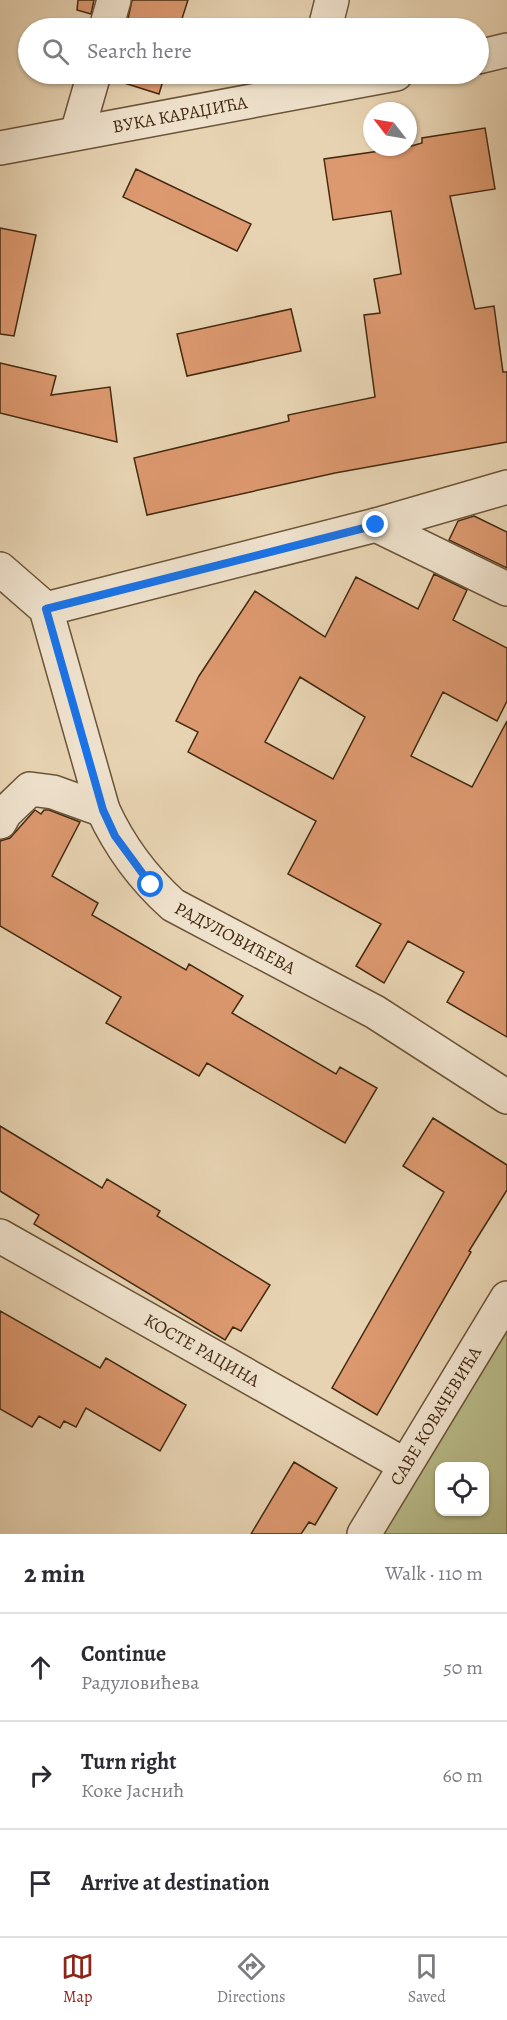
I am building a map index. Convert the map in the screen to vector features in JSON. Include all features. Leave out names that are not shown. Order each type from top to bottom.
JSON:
[{"type":"street","points":[[109,18],[114,0]]},
{"type":"street","points":[[328,18],[332,0]]},
{"type":"street","points":[[489,54],[507,50]]},
{"type":"street","points":[[77,133],[91,84]]},
{"type":"street","name":"ВУКА КАРАЏИЋА","points":[[0,147],[77,133],[303,84]]},
{"type":"street","points":[[0,569],[46,609],[376,525],[507,487]]},
{"type":"street","points":[[376,525],[507,589]]},
{"type":"street","name":"РАДУЛОВИЋЕВА","points":[[46,609],[103,810],[115,836],[151,885],[172,905],[375,1012],[507,1097]]},
{"type":"street","points":[[0,822],[5,813],[30,789],[53,792],[103,810]]},
{"type":"street","name":"КОСТЕ РАЦИНА","points":[[0,1236],[405,1465]]},
{"type":"street","name":"САВЕ КОВАЧЕВИЋА","points":[[364,1534],[507,1298]]},
{"type":"green space","points":[[507,1298],[507,1534],[364,1534]]},
{"type":"building","points":[[78,0],[94,0],[91,14],[77,10]]},
{"type":"building","points":[[132,0],[188,0],[182,18],[128,18]]},
{"type":"building","points":[[127,84],[162,84],[159,94]]},
{"type":"building","points":[[485,128],[495,189],[450,196],[475,309],[494,306],[503,372],[507,372],[507,442],[335,473],[147,515],[134,458],[289,421],[288,415],[375,397],[364,315],[380,313],[374,279],[401,274],[391,211],[333,220],[324,159],[363,153],[363,156],[417,156],[417,144],[422,143],[422,138]]},
{"type":"building","points":[[136,169],[251,224],[237,251],[123,197]]},
{"type":"building","points":[[0,228],[36,235],[14,336],[0,334]]},
{"type":"building","points":[[291,309],[301,351],[187,376],[177,334]]},
{"type":"building","points":[[0,363],[56,376],[51,395],[110,387],[117,442],[0,413]]},
{"type":"building","points":[[474,516],[507,532],[507,568],[449,540],[458,521]]},
{"type":"building","points":[[434,574],[467,590],[453,620],[507,648],[507,701],[497,721],[443,692],[411,756],[472,787],[507,721],[507,1037],[447,1002],[464,972],[408,941],[384,983],[356,966],[381,924],[288,874],[316,821],[188,752],[198,732],[176,721],[199,676],[255,591],[325,637],[356,577],[418,609]],"holes":[[[300,677],[365,717],[333,779],[265,742]]]},
{"type":"building","points":[[35,810],[41,814],[44,810],[49,810],[80,822],[52,876],[98,903],[92,915],[186,970],[189,964],[243,996],[232,1013],[336,1074],[340,1067],[377,1088],[345,1143],[207,1063],[199,1076],[106,1023],[121,997],[0,926],[0,841],[10,838]]},
{"type":"building","points":[[433,1118],[507,1165],[507,1190],[469,1251],[471,1252],[377,1415],[332,1388],[444,1192],[403,1166]]},
{"type":"building","points":[[0,1126],[102,1188],[107,1179],[160,1211],[157,1216],[270,1285],[241,1331],[233,1327],[225,1340],[34,1224],[39,1215],[0,1191]]},
{"type":"building","points":[[0,1311],[100,1368],[106,1358],[186,1405],[160,1451],[86,1408],[76,1427],[64,1421],[60,1428],[39,1416],[32,1427],[0,1409]]},
{"type":"building","points":[[294,1462],[337,1488],[315,1525],[309,1522],[301,1534],[251,1534]]},
{"type":"route","points":[[151,885],[115,836],[103,810],[46,609],[376,525]]}]
